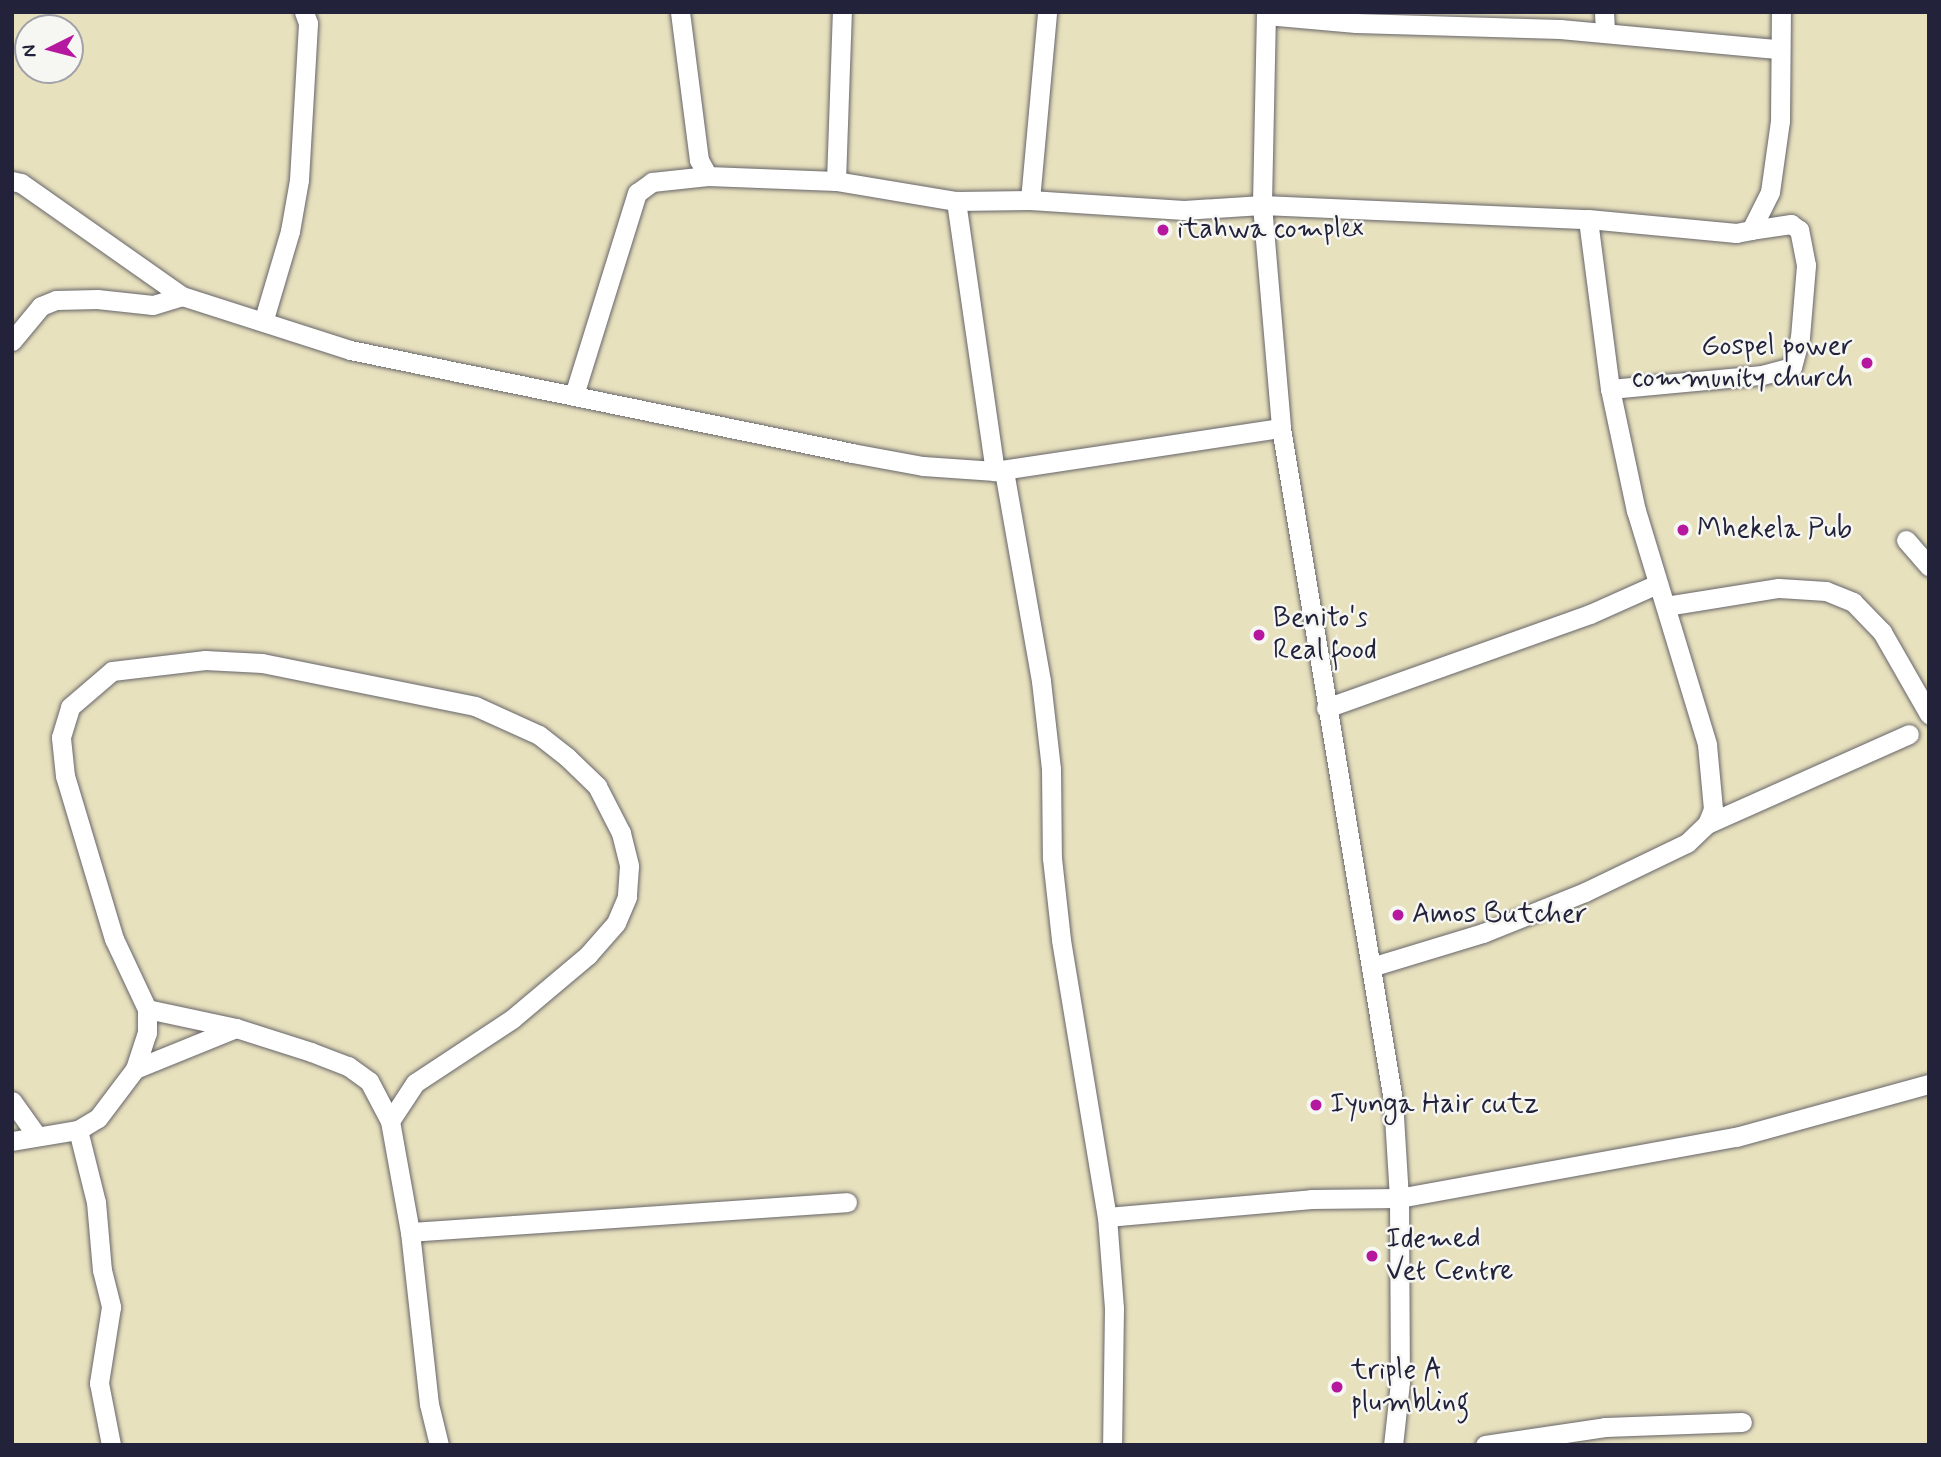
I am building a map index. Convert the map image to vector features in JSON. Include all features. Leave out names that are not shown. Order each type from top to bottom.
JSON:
[{"type":"street","points":[[264,319],[290,231],[299,180],[308,23],[304,12]]},
{"type":"street","points":[[680,12],[699,160],[708,176]]},
{"type":"street","points":[[836,181],[842,12]]},
{"type":"street","points":[[1030,200],[1047,12]]},
{"type":"street","points":[[1604,12],[1605,33]]},
{"type":"street","points":[[1751,230],[1770,192],[1775,166],[1780,121],[1777,49],[1781,12]]},
{"type":"street","points":[[1394,1445],[1400,1382],[1399,1198],[1388,1059],[1326,708],[1281,428],[1266,294],[1262,205],[1266,14],[1356,23],[1605,33],[1777,49]]},
{"type":"street","points":[[574,395],[637,192],[652,182],[708,176],[836,181],[956,201],[1030,200],[1184,210],[1262,205],[1588,219],[1708,232],[1751,230],[1791,224],[1799,230],[1806,265],[1800,337],[1792,367],[1762,375],[1609,389]]},
{"type":"street","points":[[12,181],[21,183],[182,296],[264,319],[350,350],[454,375],[574,395],[911,464],[1000,471],[1281,428]]},
{"type":"street","points":[[956,201],[1000,471],[1045,719],[1063,953],[1107,1217],[1114,1308],[1112,1445]]},
{"type":"street","points":[[1588,219],[1609,389],[1657,584],[1707,744],[1715,792],[1707,824]]},
{"type":"street","points":[[12,341],[41,306],[56,300],[97,299],[153,305],[182,296]]},
{"type":"street","points":[[1906,540],[1929,566]]},
{"type":"street","points":[[1326,708],[1590,614],[1657,584]]},
{"type":"street","points":[[1666,606],[1779,588],[1826,591],[1853,602],[1882,632],[1929,714]]},
{"type":"street","points":[[12,1141],[78,1130],[116,1099],[135,1069],[147,1033],[147,1009],[114,939],[65,776],[61,737],[70,707],[112,671],[205,660],[261,663],[475,706],[539,735],[597,786],[621,833],[629,866],[627,897],[616,923],[588,956],[512,1019],[415,1083],[390,1121]]},
{"type":"street","points":[[1371,967],[1483,933],[1585,892],[1687,843],[1707,824],[1909,734]]},
{"type":"street","points":[[147,1009],[236,1028],[348,1066],[369,1081],[390,1121],[410,1232],[429,1404],[439,1445]]},
{"type":"street","points":[[135,1069],[236,1028]]},
{"type":"street","points":[[1107,1217],[1311,1199],[1399,1198],[1735,1137],[1929,1084]]},
{"type":"street","points":[[12,1101],[37,1136]]},
{"type":"street","points":[[78,1130],[96,1202],[102,1270],[111,1307],[99,1383],[111,1445]]},
{"type":"street","points":[[410,1232],[847,1202]]},
{"type":"street","points":[[1485,1445],[1605,1427],[1742,1422]]},
{"type":"place","name":"itahwa complex","points":[[1163,230]]},
{"type":"place","name":"Gospel power community church","points":[[1867,363]]},
{"type":"place","name":"Mhekela Pub","points":[[1683,530]]},
{"type":"place","name":"Benito's Real food","points":[[1259,635]]},
{"type":"place","name":"Amos Butcher","points":[[1398,915]]},
{"type":"place","name":"Iyunga Hair cutz","points":[[1316,1105]]},
{"type":"place","name":"Idemed Vet Centre","points":[[1372,1256]]},
{"type":"place","name":"triple A plumbling","points":[[1337,1387]]}]
